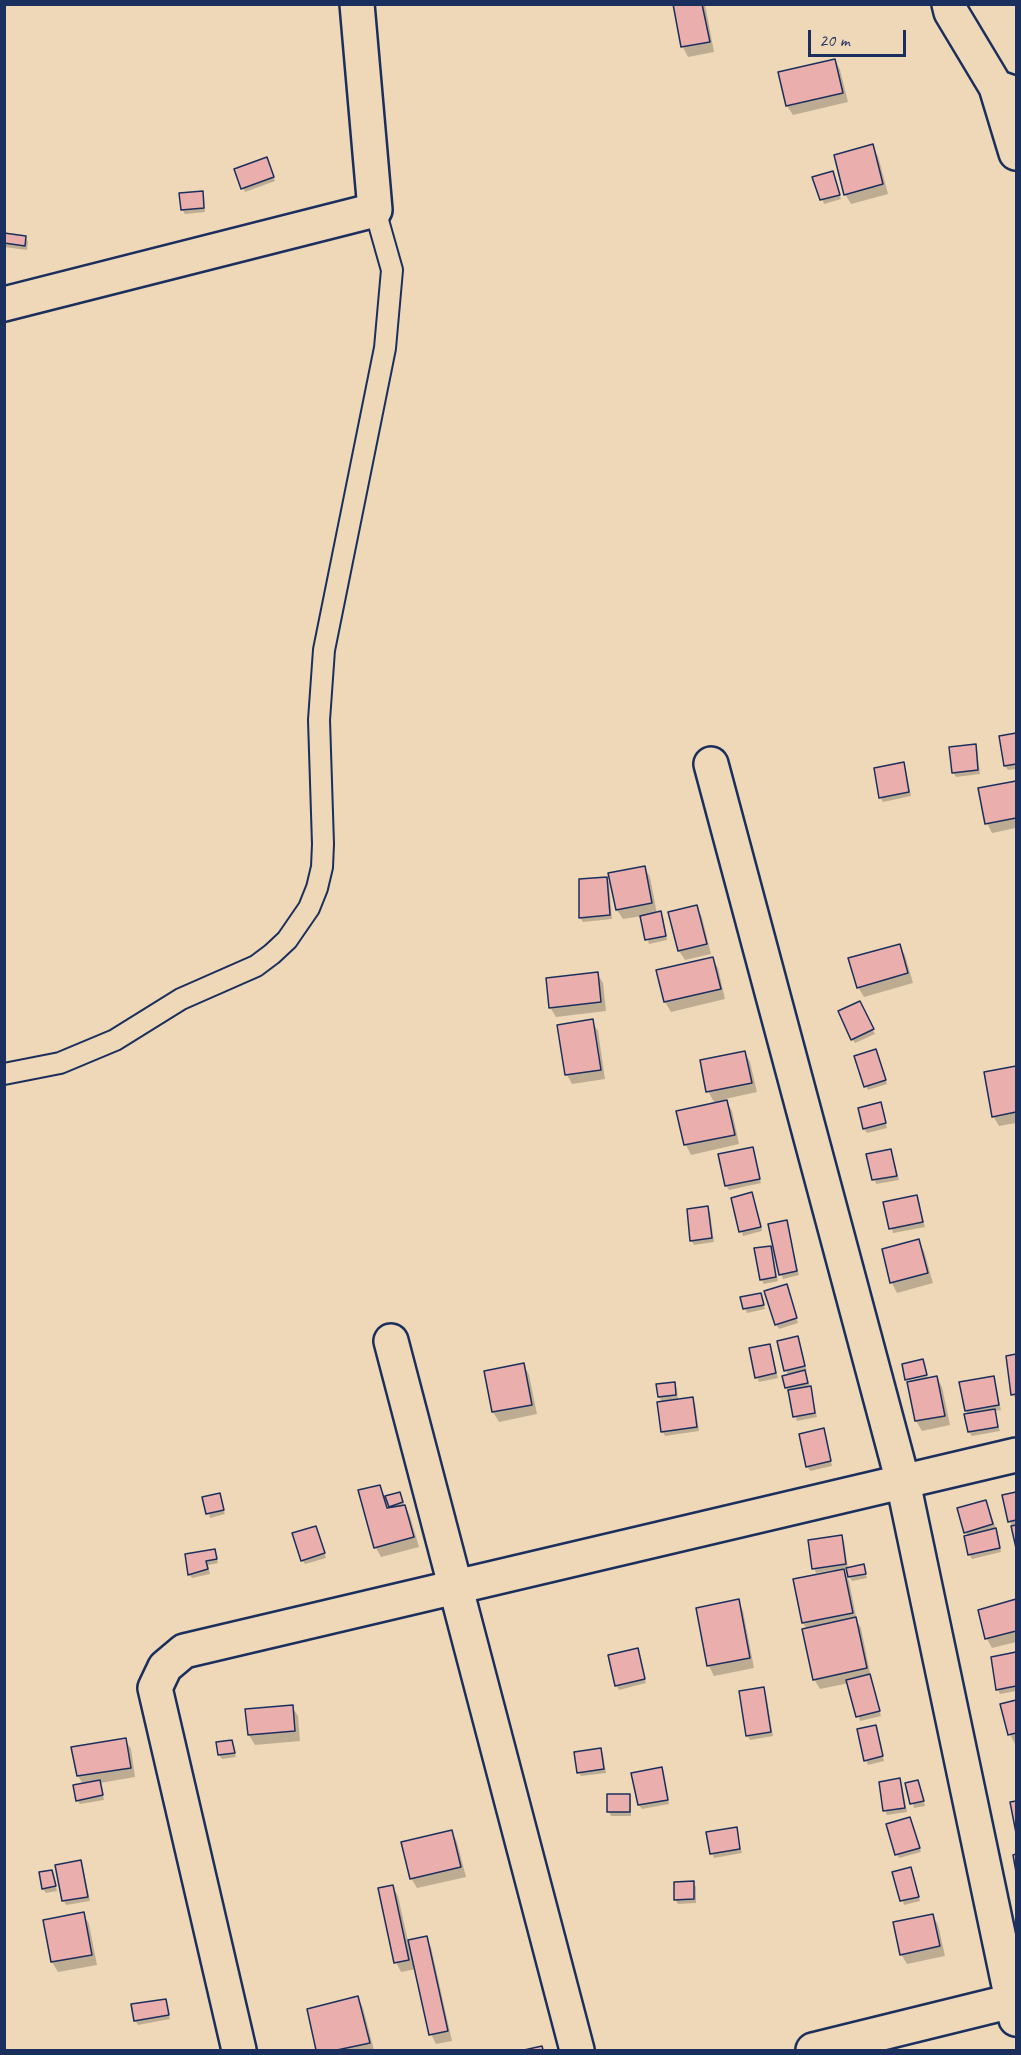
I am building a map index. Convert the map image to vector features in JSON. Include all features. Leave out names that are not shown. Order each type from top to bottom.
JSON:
[{"type":"street","points":[[4,304],[375,210],[357,4]]},
{"type":"street","points":[[949,4],[951,12],[1006,91],[1017,153]]},
{"type":"street","points":[[711,764],[903,1482],[1015,2006],[813,2050]]},
{"type":"street","points":[[391,1341],[577,2050]]},
{"type":"street","points":[[239,2050],[155,1688],[165,1667],[184,1651],[1017,1455]]},
{"type":"lane","points":[[4,1074],[60,1063],[115,1040],[181,999],[256,966],[287,940],[309,908],[322,867],[319,720],[324,650],[385,348],[392,270],[375,210]]},
{"type":"building","points":[[673,4],[702,4],[710,42],[681,47]]},
{"type":"building","points":[[835,59],[843,93],[786,106],[778,72]]},
{"type":"building","points":[[873,144],[883,184],[844,195],[834,155]]},
{"type":"building","points":[[267,157],[274,177],[241,189],[234,169]]},
{"type":"building","points":[[833,171],[840,195],[820,200],[812,177]]},
{"type":"building","points":[[203,191],[204,208],[181,210],[179,193]]},
{"type":"building","points":[[4,233],[26,236],[25,246],[4,243]]},
{"type":"building","points":[[1016,733],[1016,764],[1004,766],[999,736]]},
{"type":"building","points":[[976,744],[978,770],[952,773],[949,747]]},
{"type":"building","points":[[904,762],[909,792],[879,798],[874,768]]},
{"type":"building","points":[[1016,781],[1016,818],[985,824],[978,788]]},
{"type":"building","points":[[645,866],[652,903],[616,910],[608,873]]},
{"type":"building","points":[[607,877],[610,915],[579,918],[579,879]]},
{"type":"building","points":[[697,905],[707,944],[678,951],[668,912]]},
{"type":"building","points":[[661,911],[666,936],[645,940],[640,916]]},
{"type":"building","points":[[900,944],[908,973],[857,988],[848,958]]},
{"type":"building","points":[[713,957],[721,989],[664,1002],[656,970]]},
{"type":"building","points":[[598,972],[601,1002],[549,1008],[546,978]]},
{"type":"building","points":[[860,1001],[874,1029],[851,1040],[838,1011]]},
{"type":"building","points":[[593,1019],[601,1070],[565,1075],[557,1025]]},
{"type":"building","points":[[876,1049],[886,1080],[864,1087],[854,1056]]},
{"type":"building","points":[[745,1051],[752,1083],[706,1092],[700,1060]]},
{"type":"building","points":[[1016,1066],[1016,1112],[992,1117],[984,1072]]},
{"type":"building","points":[[727,1100],[735,1135],[684,1145],[676,1111]]},
{"type":"building","points":[[881,1102],[886,1123],[863,1129],[858,1108]]},
{"type":"building","points":[[753,1147],[760,1179],[725,1186],[718,1154]]},
{"type":"building","points":[[891,1149],[897,1176],[872,1180],[866,1154]]},
{"type":"building","points":[[752,1192],[761,1227],[739,1232],[731,1198]]},
{"type":"building","points":[[917,1195],[923,1222],[889,1229],[883,1202]]},
{"type":"building","points":[[708,1206],[712,1238],[690,1241],[687,1209]]},
{"type":"building","points":[[787,1220],[797,1271],[779,1275],[768,1224]]},
{"type":"building","points":[[919,1239],[928,1273],[890,1283],[882,1249]]},
{"type":"building","points":[[771,1246],[776,1277],[760,1280],[754,1248]]},
{"type":"building","points":[[787,1284],[797,1318],[775,1325],[764,1291]]},
{"type":"building","points":[[761,1293],[764,1305],[743,1309],[740,1297]]},
{"type":"building","points":[[798,1336],[805,1366],[784,1371],[777,1341]]},
{"type":"building","points":[[770,1344],[776,1373],[755,1378],[749,1348]]},
{"type":"building","points":[[1016,1354],[1016,1394],[1011,1395],[1006,1356]]},
{"type":"building","points":[[923,1359],[927,1375],[905,1380],[902,1364]]},
{"type":"building","points":[[524,1363],[532,1405],[492,1412],[484,1371]]},
{"type":"building","points":[[805,1370],[808,1383],[785,1388],[782,1376]]},
{"type":"building","points":[[937,1376],[945,1416],[915,1421],[907,1382]]},
{"type":"building","points":[[994,1376],[999,1405],[965,1411],[959,1382]]},
{"type":"building","points":[[675,1382],[676,1395],[658,1397],[656,1384]]},
{"type":"building","points":[[811,1386],[815,1413],[793,1417],[788,1390]]},
{"type":"building","points":[[693,1397],[697,1427],[661,1432],[657,1402]]},
{"type":"building","points":[[995,1409],[998,1427],[968,1432],[964,1414]]},
{"type":"building","points":[[824,1428],[831,1461],[806,1467],[799,1434]]},
{"type":"building","points":[[380,1485],[387,1508],[405,1505],[414,1537],[374,1548],[358,1490]]},
{"type":"building","points":[[400,1492],[403,1502],[389,1507],[385,1496]]},
{"type":"building","points":[[1016,1492],[1016,1520],[1008,1522],[1002,1495]]},
{"type":"building","points":[[220,1493],[224,1510],[206,1514],[202,1497]]},
{"type":"building","points":[[986,1500],[993,1524],[964,1533],[957,1508]]},
{"type":"building","points":[[1016,1525],[1016,1548],[1011,1526]]},
{"type":"building","points":[[316,1526],[325,1553],[301,1561],[292,1533]]},
{"type":"building","points":[[996,1528],[1000,1548],[968,1555],[964,1536]]},
{"type":"building","points":[[842,1535],[846,1564],[812,1569],[808,1540]]},
{"type":"building","points":[[215,1549],[217,1559],[206,1561],[208,1569],[188,1575],[185,1554]]},
{"type":"building","points":[[864,1564],[866,1574],[848,1577],[846,1568]]},
{"type":"building","points":[[844,1569],[853,1613],[802,1623],[793,1579]]},
{"type":"building","points":[[739,1599],[750,1658],[707,1666],[696,1608]]},
{"type":"building","points":[[1016,1599],[1016,1631],[985,1639],[978,1610]]},
{"type":"building","points":[[856,1617],[867,1668],[813,1680],[802,1629]]},
{"type":"building","points":[[638,1648],[645,1679],[615,1686],[608,1655]]},
{"type":"building","points":[[1016,1652],[1016,1686],[996,1690],[991,1657]]},
{"type":"building","points":[[870,1674],[880,1711],[856,1717],[846,1680]]},
{"type":"building","points":[[764,1687],[771,1732],[746,1736],[739,1691]]},
{"type":"building","points":[[1016,1700],[1016,1733],[1008,1735],[1000,1704]]},
{"type":"building","points":[[293,1705],[295,1731],[248,1735],[245,1709]]},
{"type":"building","points":[[876,1725],[883,1756],[864,1761],[857,1729]]},
{"type":"building","points":[[126,1738],[131,1768],[77,1776],[71,1747]]},
{"type":"building","points":[[232,1740],[235,1753],[218,1755],[216,1742]]},
{"type":"building","points":[[601,1748],[604,1769],[577,1773],[574,1752]]},
{"type":"building","points":[[662,1767],[668,1800],[638,1805],[631,1773]]},
{"type":"building","points":[[900,1778],[905,1808],[883,1811],[879,1782]]},
{"type":"building","points":[[100,1780],[103,1795],[76,1801],[73,1785]]},
{"type":"building","points":[[918,1780],[924,1801],[910,1804],[905,1783]]},
{"type":"building","points":[[607,1794],[630,1794],[630,1812],[607,1812]]},
{"type":"building","points":[[1016,1801],[1016,1833],[1010,1802]]},
{"type":"building","points":[[910,1817],[920,1848],[895,1855],[886,1824]]},
{"type":"building","points":[[737,1827],[740,1849],[710,1854],[706,1832]]},
{"type":"building","points":[[452,1830],[461,1867],[410,1879],[401,1842]]},
{"type":"building","points":[[1016,1854],[1016,1872],[1013,1855]]},
{"type":"building","points":[[81,1860],[88,1897],[62,1901],[55,1865]]},
{"type":"building","points":[[911,1867],[919,1897],[900,1901],[892,1872]]},
{"type":"building","points":[[52,1870],[56,1886],[42,1889],[39,1872]]},
{"type":"building","points":[[694,1881],[694,1899],[674,1900],[674,1882]]},
{"type":"building","points":[[393,1885],[409,1960],[394,1963],[378,1888]]},
{"type":"building","points":[[84,1912],[92,1955],[51,1962],[43,1920]]},
{"type":"building","points":[[933,1914],[940,1946],[900,1955],[893,1922]]},
{"type":"building","points":[[427,1936],[448,2031],[429,2035],[408,1940]]},
{"type":"building","points":[[358,1996],[370,2043],[337,2050],[316,2050],[307,2009]]},
{"type":"building","points":[[166,1999],[169,2015],[134,2021],[131,2004]]},
{"type":"building","points":[[542,2046],[543,2050],[524,2050]]}]
